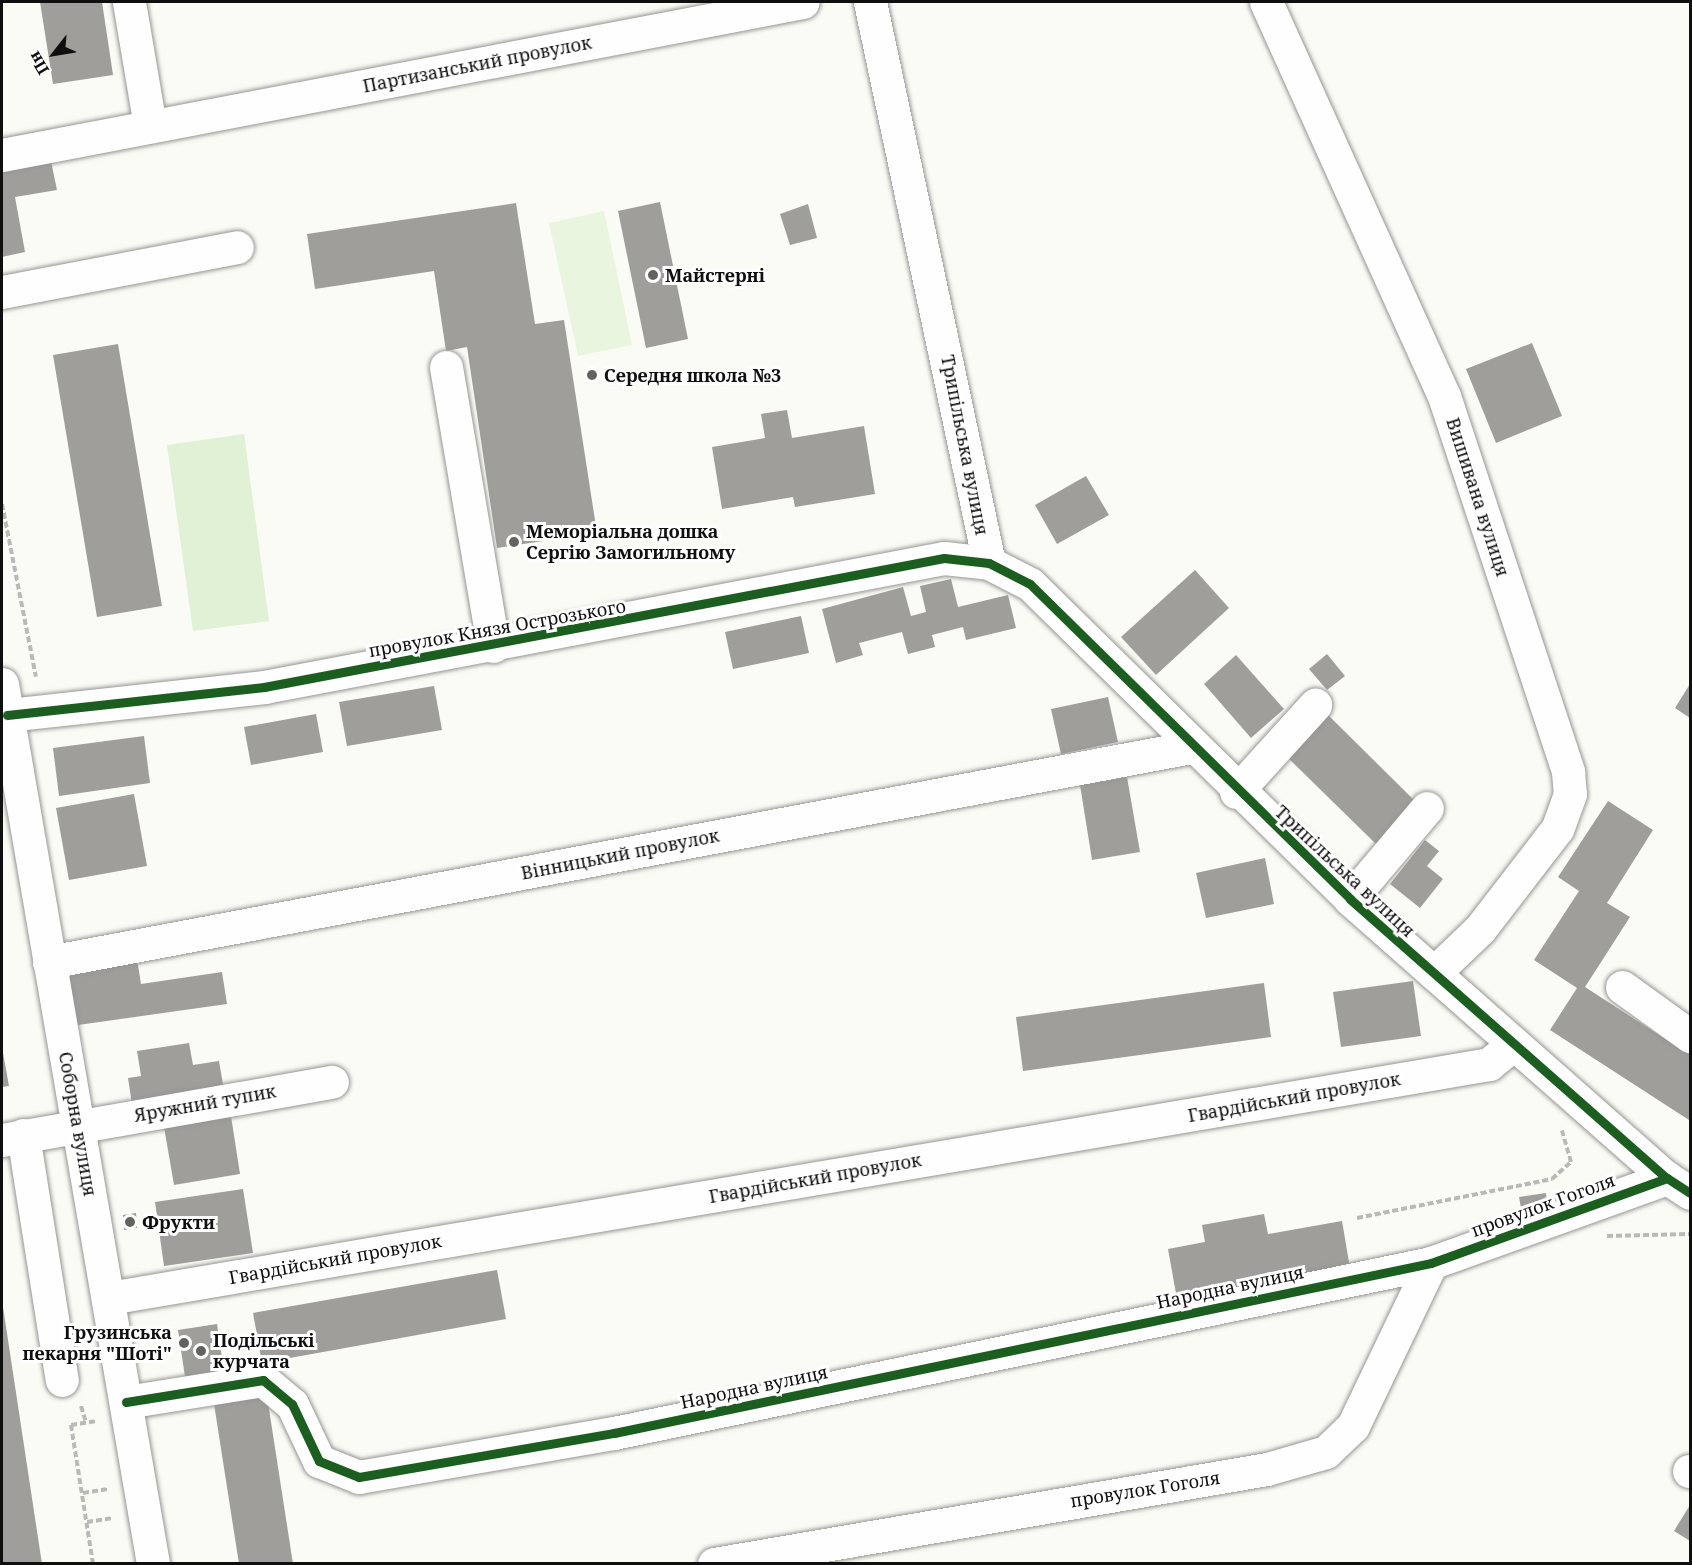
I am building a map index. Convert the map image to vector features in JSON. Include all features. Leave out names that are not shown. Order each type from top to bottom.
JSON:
[{"type":"street","points":[[129,2],[150,126]]},
{"type":"street","name":"Партизанський провулок","points":[[2,155],[803,2]]},
{"type":"street","name":"Трипільська вулиця","points":[[870,2],[989,563],[1030,584],[1236,792],[1350,899],[1679,1186]]},
{"type":"street","name":"Вишивана вулиця","points":[[1266,2],[1444,396],[1568,772],[1570,794],[1557,829],[1480,929],[1434,974]]},
{"type":"street","points":[[2,292],[237,248]]},
{"type":"street","points":[[446,368],[493,646]]},
{"type":"street","name":"провулок Князя Острозького","points":[[4,700],[264,687],[493,646],[944,558],[989,563]]},
{"type":"street","name":"Соборна вулиця","points":[[4,700],[153,1563]]},
{"type":"street","points":[[1236,792],[1315,705]]},
{"type":"street","name":"Вінницький провулок","points":[[49,962],[1191,747]]},
{"type":"street","points":[[1350,899],[1428,808]]},
{"type":"street","points":[[1622,987],[1690,1036]]},
{"type":"street","name":"Гвардійський провулок","points":[[109,1298],[1489,1064],[1514,1044]]},
{"type":"street","name":"Яружний тупик","points":[[12,1138],[332,1082]]},
{"type":"street","points":[[12,1138],[62,1380]]},
{"type":"street","name":"провулок Гоголя","points":[[714,1563],[1267,1469],[1326,1452],[1353,1426],[1431,1263],[1679,1186]]},
{"type":"street","name":"Народна вулиця","points":[[126,1402],[263,1380],[291,1404],[320,1461],[359,1477],[614,1433],[1431,1263]]},
{"type":"path","points":[[2,504],[36,680],[48,679]]},
{"type":"path","points":[[1357,1218],[1552,1179],[1571,1162],[1559,1117]]},
{"type":"path","points":[[93,1563],[71,1425],[97,1420]]},
{"type":"path","points":[[83,1493],[108,1489]]},
{"type":"path","points":[[87,1522],[113,1518]]},
{"type":"green space","points":[[604,211],[632,345],[578,356],[549,223]]},
{"type":"green space","points":[[244,434],[269,621],[193,631],[167,445]]},
{"type":"building","points":[[40,2],[102,2],[113,75],[53,84]]},
{"type":"building","points":[[51,161],[57,190],[15,197],[25,252],[2,257],[2,170]]},
{"type":"building","name":"Майстерні","points":[[660,202],[688,339],[646,348],[618,211]]},
{"type":"building","points":[[516,203],[535,324],[564,320],[597,533],[497,548],[467,347],[446,351],[434,271],[315,289],[307,234]]},
{"type":"building","points":[[808,204],[817,238],[790,245],[780,214]]},
{"type":"building","points":[[1532,343],[1562,416],[1496,443],[1466,369]]},
{"type":"building","points":[[118,344],[162,606],[97,617],[53,355]]},
{"type":"building","points":[[787,410],[792,438],[864,426],[875,494],[795,507],[793,497],[722,509],[712,447],[765,438],[761,414]]},
{"type":"building","points":[[1086,476],[1109,515],[1057,544],[1035,505]]},
{"type":"building","points":[[1195,570],[1229,608],[1156,675],[1121,637]]},
{"type":"building","points":[[951,579],[958,607],[1008,595],[1016,628],[966,640],[963,627],[932,635],[935,647],[908,654],[902,632],[859,643],[863,655],[836,663],[822,609],[903,587],[911,616],[926,612],[920,586]]},
{"type":"building","points":[[801,616],[809,653],[733,669],[725,632]]},
{"type":"building","points":[[1327,654],[1345,676],[1327,690],[1309,669]]},
{"type":"building","points":[[1236,655],[1284,709],[1251,738],[1204,684]]},
{"type":"building","points":[[1690,684],[1690,718],[1675,708]]},
{"type":"building","points":[[434,686],[442,730],[347,746],[339,702]]},
{"type":"building","points":[[1108,697],[1118,742],[1061,754],[1051,709]]},
{"type":"building","points":[[1323,710],[1417,803],[1377,845],[1282,752]]},
{"type":"building","points":[[316,714],[323,752],[251,765],[244,727]]},
{"type":"building","points":[[144,736],[150,783],[59,796],[53,748]]},
{"type":"building","points":[[1127,777],[1140,852],[1092,860],[1080,785]]},
{"type":"building","points":[[134,794],[147,866],[69,880],[56,808]]},
{"type":"building","points":[[1608,801],[1653,830],[1607,903],[1630,917],[1585,987],[1690,1055],[1689,1120],[1550,1030],[1577,988],[1534,960],[1579,891],[1558,877]]},
{"type":"building","points":[[1425,840],[1439,851],[1427,866],[1443,879],[1420,908],[1390,884]]},
{"type":"building","points":[[1265,858],[1274,904],[1206,918],[1196,873]]},
{"type":"building","points":[[137,959],[141,984],[222,972],[227,1004],[71,1026],[63,970]]},
{"type":"building","points":[[1413,981],[1421,1036],[1341,1047],[1333,992]]},
{"type":"building","points":[[1264,983],[1271,1037],[1023,1071],[1016,1017]]},
{"type":"building","points":[[189,1043],[193,1065],[219,1061],[224,1090],[132,1104],[128,1078],[141,1076],[137,1051]]},
{"type":"building","points":[[2,1047],[9,1086],[2,1087]]},
{"type":"building","points":[[231,1116],[240,1174],[174,1185],[164,1127]]},
{"type":"building","points":[[243,1189],[253,1253],[164,1266],[155,1202]]},
{"type":"building","points":[[1546,1193],[1547,1204],[1521,1208],[1519,1197]]},
{"type":"building","name":"Фрукти","points":[[136,1213],[137,1228],[124,1230],[123,1215]]},
{"type":"building","points":[[1264,1214],[1268,1234],[1342,1221],[1350,1268],[1177,1299],[1168,1249],[1205,1242],[1202,1225]]},
{"type":"building","points":[[497,1270],[506,1319],[262,1363],[253,1313]]},
{"type":"building","points":[[3,1307],[42,1564],[2,1564]]},
{"type":"building","name":"Подільські курчата","points":[[217,1324],[224,1372],[185,1377],[178,1330]]},
{"type":"building","points":[[267,1396],[293,1564],[239,1564],[214,1404]]},
{"type":"building","points":[[1690,1505],[1690,1541],[1674,1531]]},
{"type":"cycle path","points":[[7,715],[264,687],[944,558],[989,563],[1030,584],[1350,899],[1667,1178],[1690,1193]]},
{"type":"cycle path","points":[[126,1402],[263,1380],[292,1404],[319,1461],[359,1477],[614,1433],[1431,1263],[1667,1178]]},
{"type":"place","name":"Майстерні","points":[[653,275]]},
{"type":"place","name":"Середня школа №3","points":[[592,375]]},
{"type":"place","name":"Меморіальна дошка Сергію Замогильному","points":[[514,542]]},
{"type":"place","name":"Фрукти","points":[[130,1222]]},
{"type":"place","name":"Грузинська пекарня \"Шоті\"","points":[[184,1343]]},
{"type":"place","name":"Подільські курчата","points":[[201,1351]]}]
